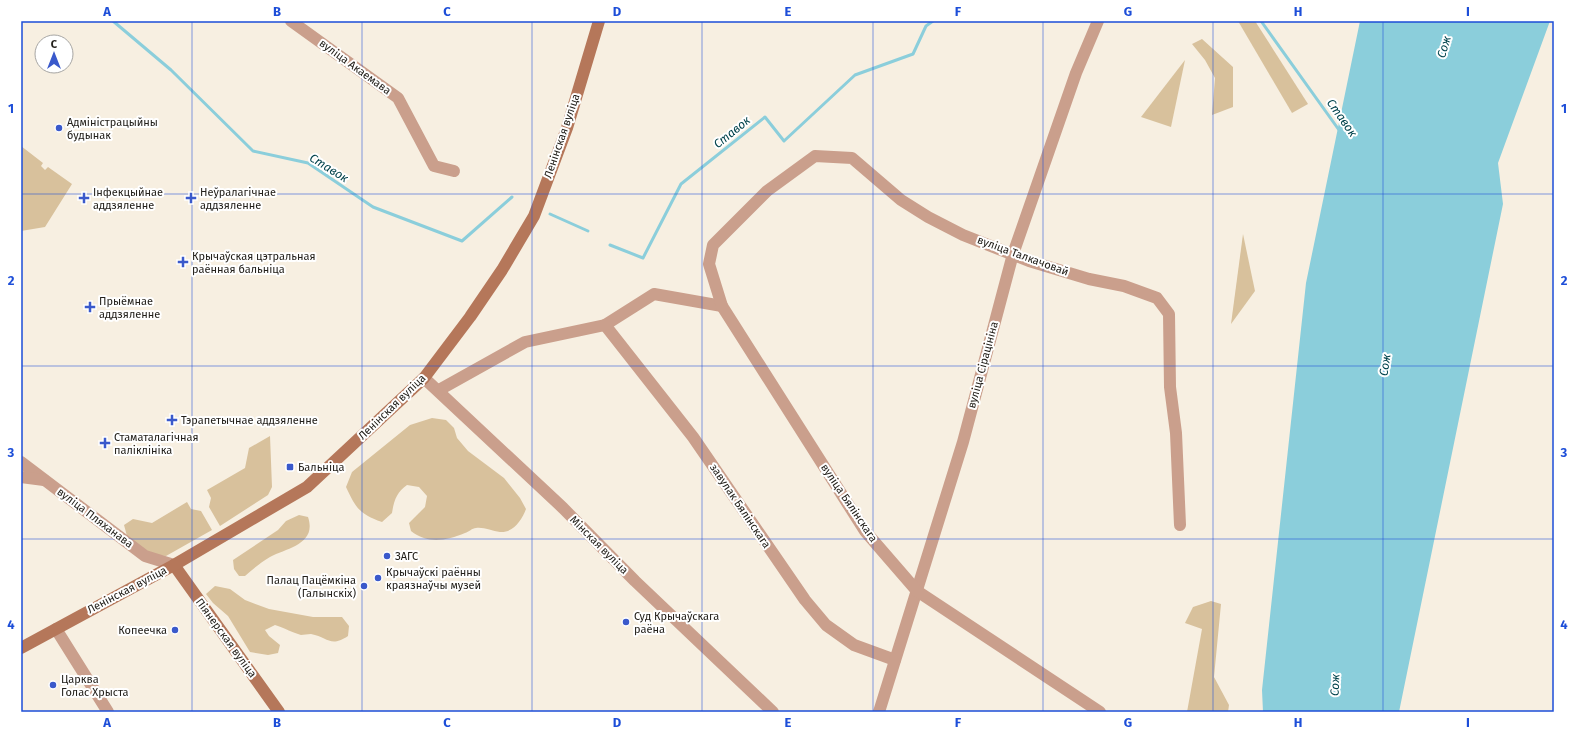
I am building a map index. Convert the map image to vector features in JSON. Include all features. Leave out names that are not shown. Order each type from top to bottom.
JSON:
[{"type":"main road","name":"Ленінская вуліца","points":[[21,648],[174,565],[307,487],[424,378],[498,276],[534,216],[567,128],[600,21]]},
{"type":"main road","name":"Піянерская вуліца","points":[[174,565],[279,712]]},
{"type":"street","name":"вуліца Акаемава","points":[[291,21],[398,98],[434,166],[454,172]]},
{"type":"street","name":"вуліца Сірацініна","points":[[879,712],[963,442],[1013,254],[1076,73],[1098,21]]},
{"type":"street","name":"вуліца Талкачовай","points":[[713,245],[767,191],[815,156],[852,158],[901,200],[928,217],[963,235],[1013,254],[1089,279],[1124,286],[1157,298],[1169,314],[1170,387],[1176,432],[1180,525]]},
{"type":"street","name":"вуліца Бялінскага","points":[[713,245],[709,264],[722,306],[864,531],[917,591],[1100,712]]},
{"type":"street","points":[[439,390],[525,342],[605,325],[654,294],[722,306]]},
{"type":"street","name":"завулак Бялінскага","points":[[605,325],[693,437],[804,600],[826,625],[854,646],[895,660]]},
{"type":"street","name":"Мінская вуліца","points":[[424,378],[439,390],[563,508],[646,592],[773,712]]},
{"type":"street","name":"вуліца Пляханава","points":[[21,462],[145,556],[174,565]]},
{"type":"street","points":[[21,477],[46,480]]},
{"type":"street","points":[[56,629],[108,712]]},
{"type":"shaded area","points":[[1238,21],[1255,21],[1308,104],[1292,113]]},
{"type":"shaded area","points":[[1202,39],[1233,67],[1233,107],[1212,115],[1215,78],[1205,60],[1192,44]]},
{"type":"shaded area","points":[[1185,60],[1171,127],[1141,117]]},
{"type":"shaded area","points":[[21,146],[43,163],[41,166],[45,170],[48,167],[72,184],[45,227],[21,231]]},
{"type":"shaded area","points":[[1243,234],[1255,291],[1231,324]]},
{"type":"shaded area","points":[[432,418],[446,420],[454,428],[457,438],[468,451],[504,478],[520,498],[526,509],[522,517],[513,528],[505,532],[500,532],[476,528],[451,538],[437,540],[424,538],[411,531],[409,523],[425,507],[427,496],[419,487],[407,485],[396,497],[392,513],[382,522],[363,513],[356,505],[346,487],[352,472],[410,425]]},
{"type":"shaded area","points":[[270,436],[272,487],[268,495],[220,526],[209,507],[211,498],[207,490],[245,468],[249,448]]},
{"type":"shaded area","points":[[187,502],[191,509],[201,511],[212,530],[166,556],[151,555],[127,536],[124,525],[133,519],[152,523]]},
{"type":"shaded area","points":[[299,515],[308,517],[310,526],[305,539],[292,548],[270,557],[245,576],[239,576],[234,569],[233,560],[278,530],[286,521]]},
{"type":"shaded area","points":[[215,586],[230,589],[245,600],[269,609],[313,617],[342,617],[349,626],[348,636],[337,641],[329,641],[317,635],[301,635],[275,625],[265,630],[269,636],[280,645],[278,653],[268,655],[250,652],[228,616],[213,603],[206,594]]},
{"type":"shaded area","points":[[1211,601],[1221,604],[1214,677],[1229,705],[1228,712],[1187,712],[1202,629],[1185,623],[1193,607]]},
{"type":"water","name":"Сож","points":[[1360,21],[1550,21],[1498,163],[1503,204],[1399,712],[1263,712],[1262,690],[1306,283]]},
{"type":"waterway","name":"Ставок","points":[[113,21],[171,70],[253,151],[308,163],[373,207],[462,241],[512,197]]},
{"type":"waterway","name":"Ставок","points":[[610,245],[643,258],[681,184],[765,117],[784,141],[855,75],[913,54],[926,26],[933,21]]},
{"type":"waterway","name":"Ставок","points":[[1261,21],[1339,130]]},
{"type":"waterway","name":"Ставок","points":[[550,214],[588,231]]},
{"type":"place","name":"Адміністрацыйны будынак","points":[[59,128]]},
{"type":"place","name":"Інфекцыйнае аддзяленне","points":[[84,198]]},
{"type":"place","name":"Неўралагічнае аддзяленне","points":[[191,198]]},
{"type":"place","name":"Крычаўская цэтральная раённая бальніца","points":[[183,262]]},
{"type":"place","name":"Прыёмнае аддзяленне","points":[[90,307]]},
{"type":"place","name":"Тэрапетычнае аддзяленне","points":[[172,420]]},
{"type":"place","name":"Стаматалагічная паліклініка","points":[[105,443]]},
{"type":"place","name":"Бальніца","points":[[290,467]]},
{"type":"place","name":"ЗАГС","points":[[387,556]]},
{"type":"place","name":"Крычаўскі раённы краязнаўчы музей","points":[[378,578]]},
{"type":"place","name":"Палац Пацёмкіна (Галынскіх)","points":[[364,586]]},
{"type":"place","name":"Суд Крычаўскага раёна","points":[[626,622]]},
{"type":"place","name":"Копеечка","points":[[175,630]]},
{"type":"place","name":"Царква Голас Хрыста","points":[[53,685]]}]
